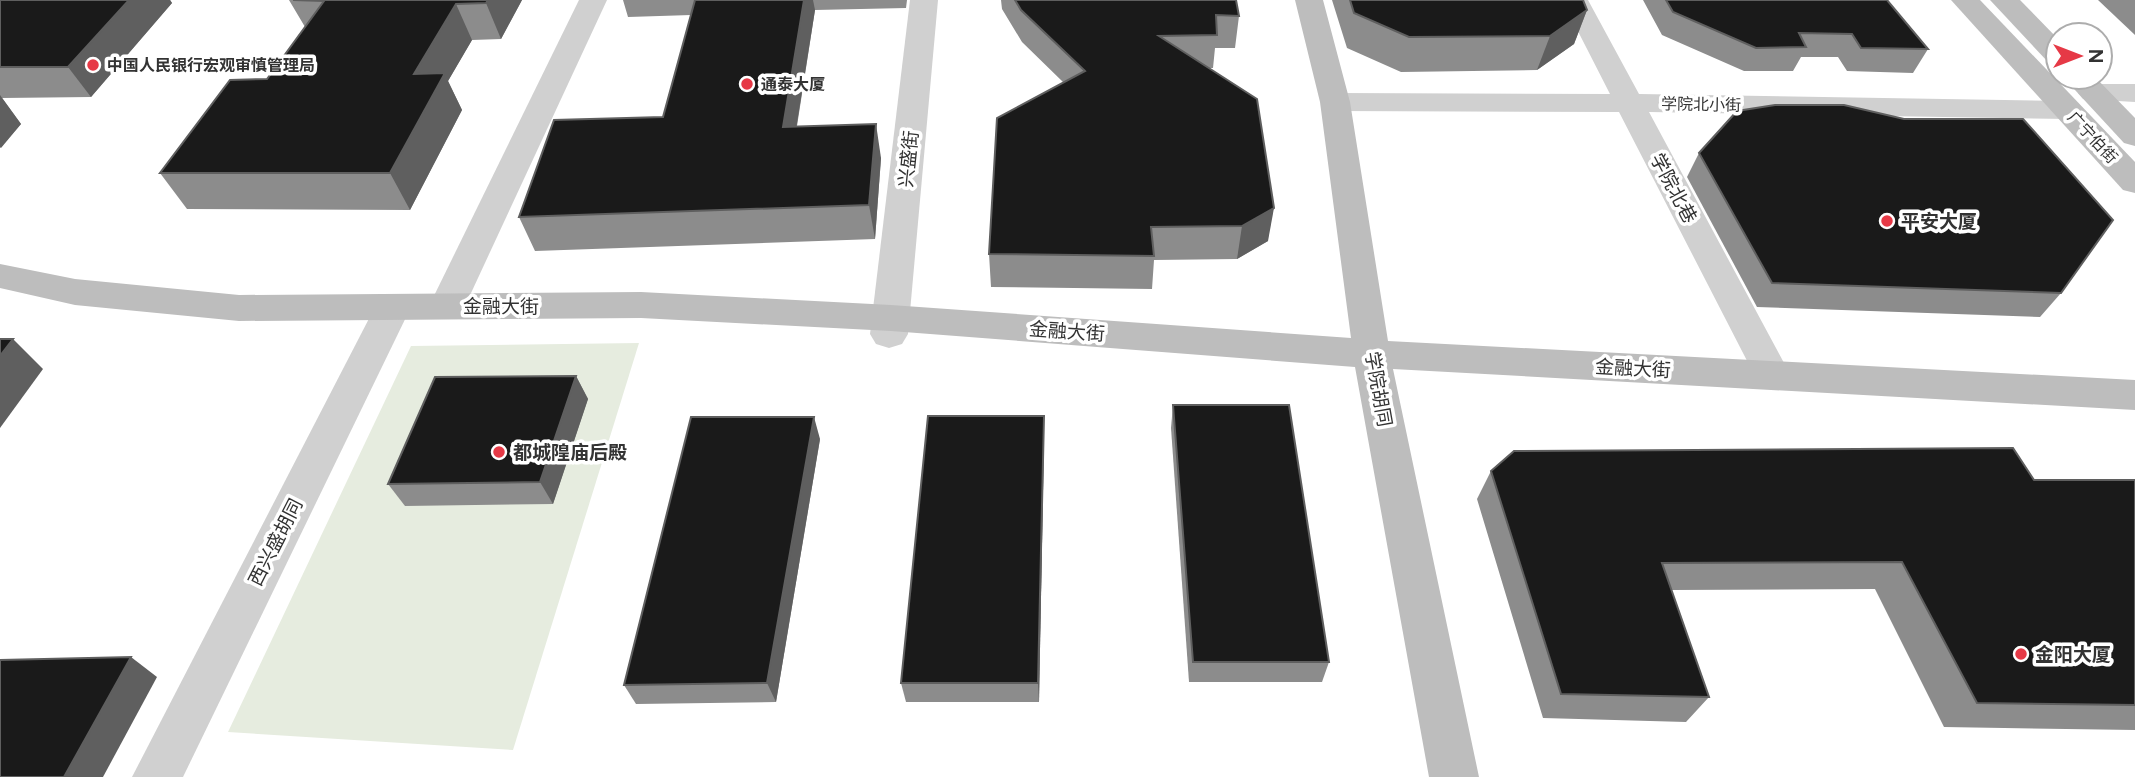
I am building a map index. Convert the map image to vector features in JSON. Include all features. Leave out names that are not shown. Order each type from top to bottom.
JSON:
[{"type":"main road","name":"学院胡同","points":[[1309,0],[1335,102],[1373,362],[1454,777]]},
{"type":"main road","name":"广宁伯街","points":[[1965,0],[2135,182]]},
{"type":"main road","points":[[2004,0],[2044,41]]},
{"type":"main road","name":"广宁伯街","points":[[2091,91],[2135,136]]},
{"type":"main road","name":"金融大街","points":[[0,276],[75,292],[239,308],[389,315],[447,306],[641,306],[890,326]]},
{"type":"main road","points":[[0,296],[48,306],[224,324],[389,315],[639,323],[890,326],[1373,362]]},
{"type":"main road","name":"金融大街","points":[[1373,362],[1773,376],[2135,395]]},
{"type":"main road","name":"金融大街","points":[[1373,362],[2135,411]]},
{"type":"street","points":[[447,306],[593,0]]},
{"type":"street","name":"兴盛街","points":[[890,326],[924,0]]},
{"type":"street","name":"学院北巷","points":[[1575,0],[1773,376]]},
{"type":"street","points":[[2114,90],[2135,93]]},
{"type":"street","name":"学院北小街","points":[[1335,102],[1629,103],[2068,110]]},
{"type":"street","name":"西兴盛胡同","points":[[157,777],[389,315]]},
{"type":"shaded area","points":[[639,343],[513,750],[228,732],[411,346]]},
{"type":"building","points":[[0,0],[129,0],[68,67],[0,67]]},
{"type":"building","points":[[293,0],[488,0],[486,3],[456,4],[414,74],[445,73],[390,173],[160,173],[230,80],[267,79],[324,1]]},
{"type":"building","name":"通泰大厦","points":[[695,0],[804,0],[783,127],[876,124],[869,205],[519,217],[554,120],[663,117]]},
{"type":"building","points":[[1015,0],[1236,0],[1239,16],[1216,15],[1217,35],[1159,36],[1257,99],[1274,208],[1242,226],[1151,227],[1154,256],[989,254],[997,118],[1085,71],[1021,10]]},
{"type":"building","points":[[1350,0],[1583,0],[1587,10],[1550,36],[1409,37],[1354,13]]},
{"type":"building","points":[[1666,0],[1887,0],[1928,49],[1861,48],[1852,34],[1799,33],[1806,47],[1756,48],[1673,12]]},
{"type":"building","name":"平安大厦","points":[[1775,105],[1844,105],[1904,119],[2023,119],[2113,220],[2061,293],[1772,283],[1699,153],[1737,111]]},
{"type":"building","points":[[0,339],[13,339],[0,356]]},
{"type":"building","name":"都城隍庙后殿","points":[[576,376],[540,482],[388,484],[435,377]]},
{"type":"building","points":[[1173,405],[1289,405],[1329,662],[1193,662]]},
{"type":"building","points":[[928,416],[1044,416],[1038,683],[901,683]]},
{"type":"building","points":[[691,417],[814,417],[767,683],[624,685]]},
{"type":"building","name":"金阳大厦","points":[[2013,448],[2034,480],[2135,480],[2135,705],[1977,703],[1902,562],[1662,563],[1709,697],[1561,694],[1491,471],[1514,451]]},
{"type":"building","points":[[131,657],[64,777],[0,777],[0,660]]},
{"type":"place","name":"中国人民银行宏观审慎管理局","points":[[93,65]]},
{"type":"place","name":"通泰大厦","points":[[747,84]]},
{"type":"place","name":"平安大厦","points":[[1887,221]]},
{"type":"place","name":"都城隍庙后殿","points":[[499,452]]},
{"type":"place","name":"金阳大厦","points":[[2021,654]]}]
